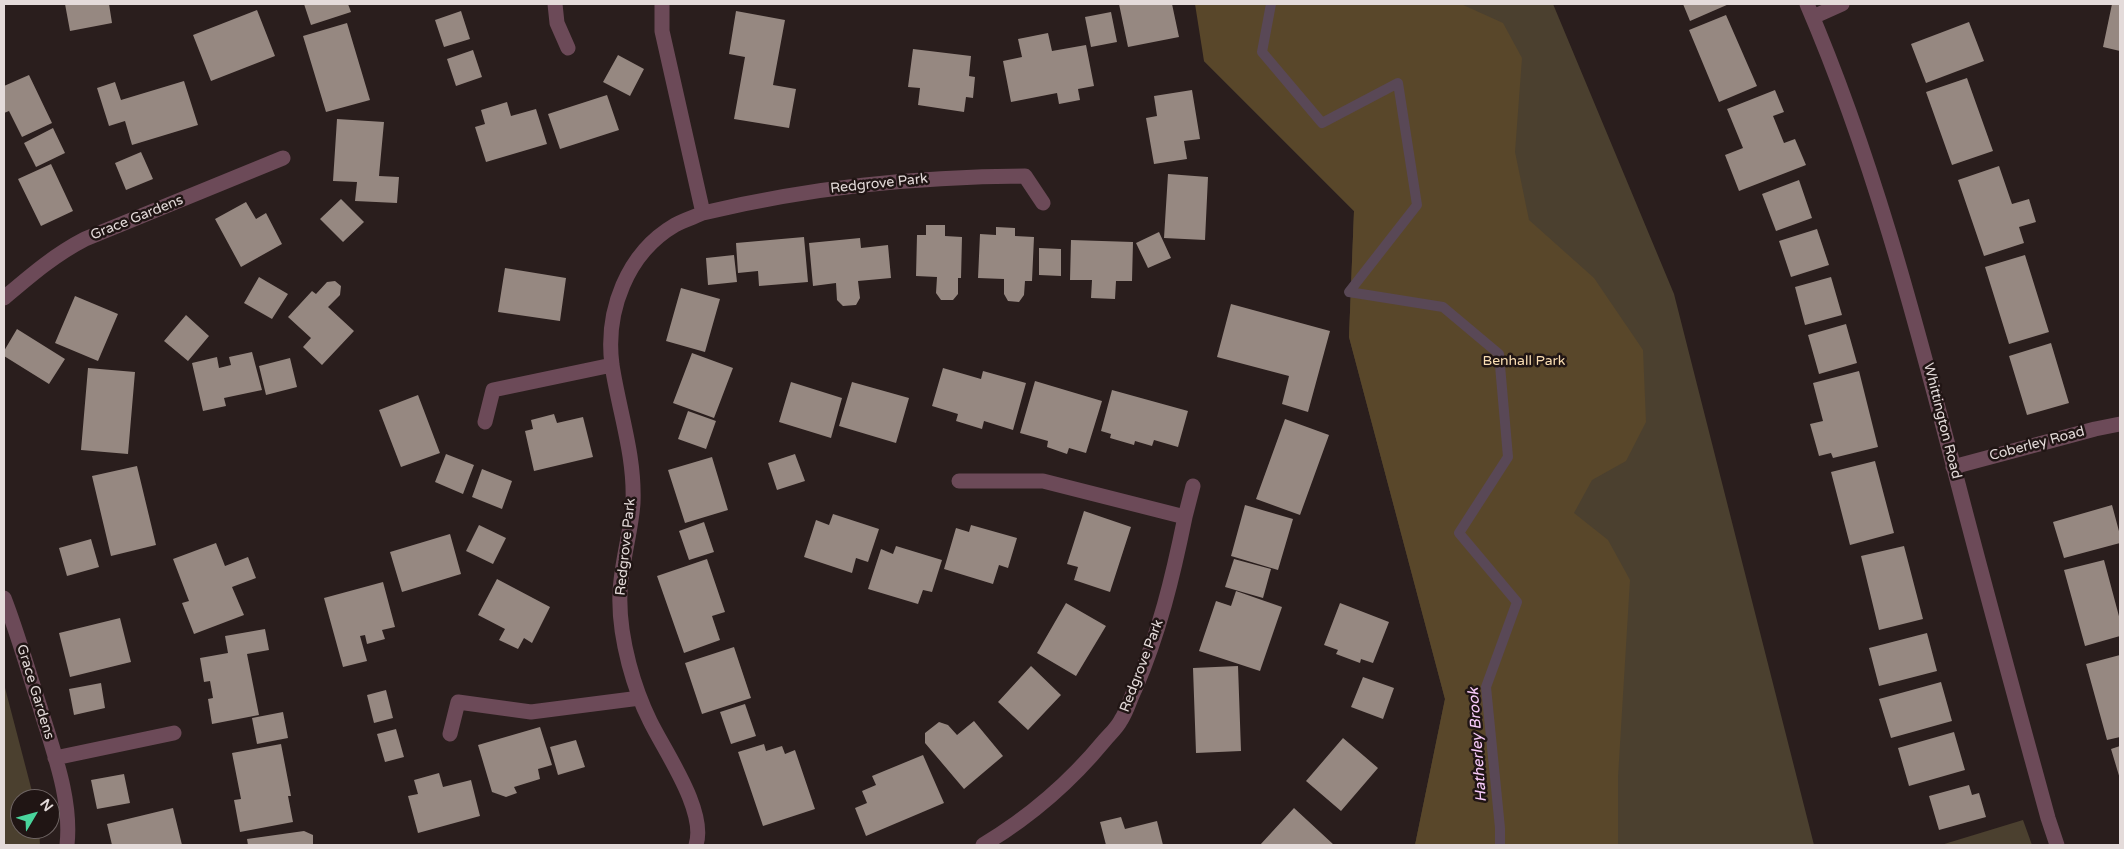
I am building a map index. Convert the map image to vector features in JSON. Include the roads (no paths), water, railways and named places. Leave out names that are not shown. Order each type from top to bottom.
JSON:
[{"type":"street","points":[[556,4],[557,23],[568,48]]},
{"type":"street","points":[[662,4],[662,31],[703,213]]},
{"type":"street","points":[[1810,10],[1842,4]]},
{"type":"street","name":"Whittington Road","points":[[1810,10],[1854,128],[1891,240],[1924,353],[2048,818],[2057,845]]},
{"type":"street","name":"Grace Gardens","points":[[4,298],[42,265],[70,247],[283,158]]},
{"type":"street","name":"Redgrove Park","points":[[700,844],[695,808],[640,698],[629,664],[622,628],[620,592],[632,503],[632,471],[630,452],[612,366],[610,344],[612,321],[617,300],[626,278],[639,257],[656,239],[676,225],[703,213],[755,201],[884,182],[954,177],[1025,176],[1043,203]]},
{"type":"street","points":[[485,422],[493,390],[612,366]]},
{"type":"street","name":"Coberley Road","points":[[1954,467],[2120,424]]},
{"type":"street","points":[[959,481],[1043,481],[1186,517]]},
{"type":"street","name":"Redgrove Park","points":[[983,845],[1029,814],[1064,783],[1094,753],[1121,720],[1142,674],[1159,625],[1174,572],[1193,486]]},
{"type":"street","name":"Grace Gardens","points":[[4,598],[15,627],[55,758],[64,796],[68,832],[67,845]]},
{"type":"street","points":[[450,734],[458,702],[531,712],[640,698]]},
{"type":"street","name":"Grace Gardens","points":[[55,758],[174,733]]},
{"type":"waterway","name":"Hatherley Brook","points":[[1271,4],[1262,52],[1322,123],[1398,83],[1417,205],[1349,292],[1443,307],[1499,354],[1508,457],[1459,533],[1517,602],[1486,687],[1500,828],[1500,845]]},
{"type":"park label","name":"Benhall Park","points":[[1524,361]]}]
